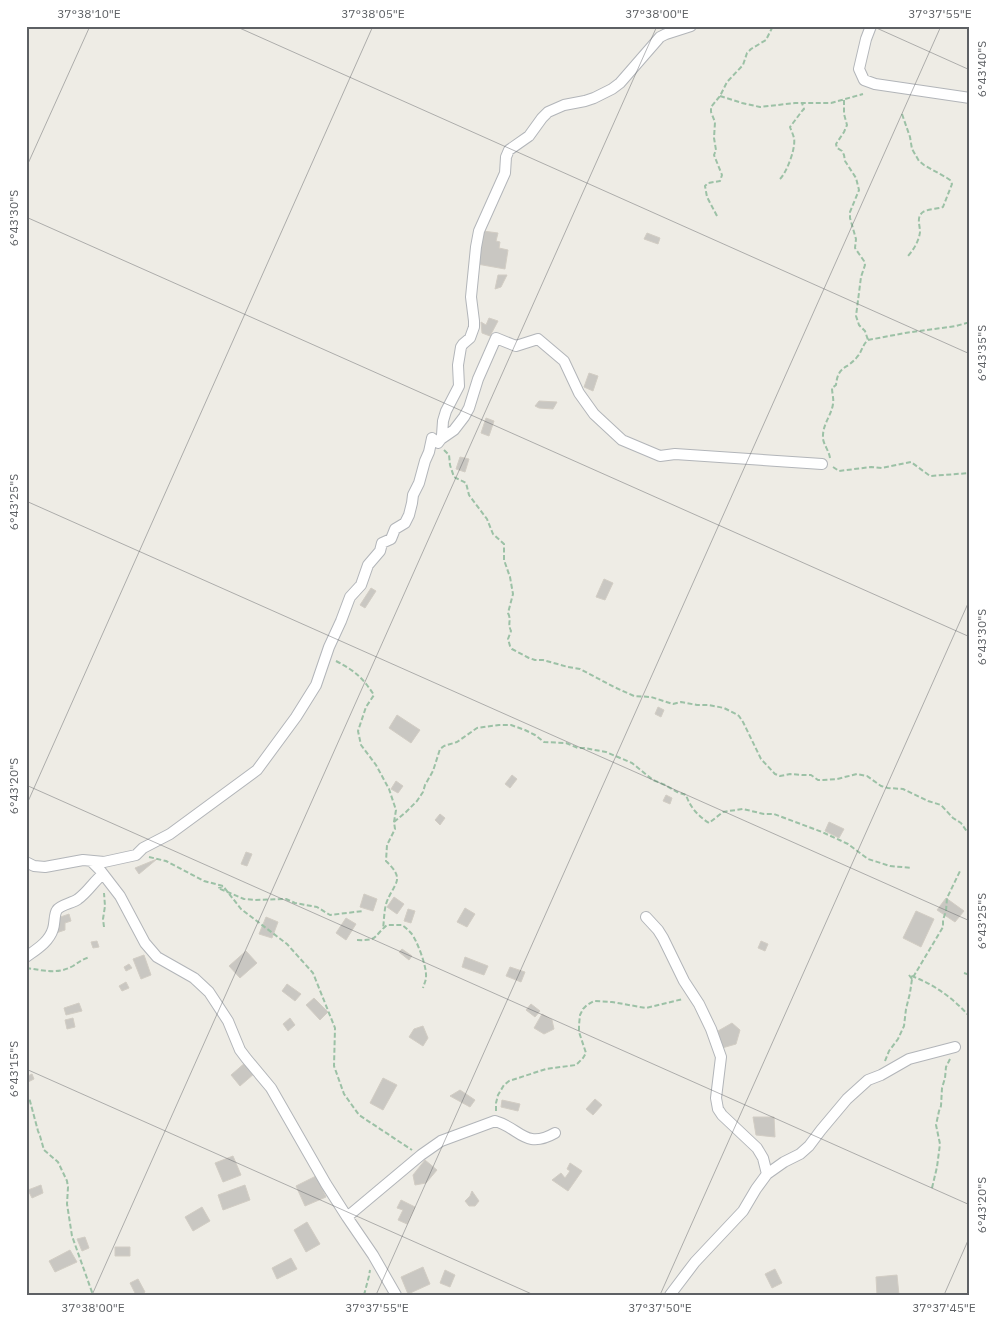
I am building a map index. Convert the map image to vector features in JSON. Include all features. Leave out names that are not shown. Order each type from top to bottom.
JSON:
[{"type":"street","points":[[26,862],[34,866],[45,867],[83,860],[104,862],[136,855],[144,848],[170,834],[257,770],[296,717],[316,685],[351,594],[361,584],[368,566],[380,551],[382,543],[391,539],[395,529],[405,523],[409,515],[412,495],[419,483],[425,461],[437,439],[446,412],[459,386],[458,366],[461,347],[473,332],[474,321],[471,297],[479,231],[505,173],[506,157],[509,150],[529,136],[545,115],[564,105],[585,101],[612,89],[620,83],[660,37],[691,26]]},
{"type":"street","points":[[871,26],[859,69],[864,80],[875,84],[970,98]]},
{"type":"street","points":[[437,439],[454,430],[464,417],[496,338],[516,346],[538,339],[564,360],[579,393],[594,414],[622,440],[660,456],[675,454],[826,462]]},
{"type":"street","points":[[91,861],[120,896],[145,943],[157,958],[194,978],[209,992],[228,1021],[240,1050],[271,1088],[347,1218],[373,1255],[396,1295]]},
{"type":"street","points":[[26,957],[46,943],[53,929],[58,909],[80,898],[106,878]]},
{"type":"street","points":[[646,917],[663,938],[711,1029],[721,1057],[716,1098],[718,1109],[757,1148],[763,1158],[767,1174]]},
{"type":"street","points":[[670,1295],[695,1262],[743,1211],[767,1174],[800,1154],[809,1146],[847,1099],[868,1080],[882,1075],[909,1059],[954,1051]]},
{"type":"street","points":[[347,1218],[421,1155],[441,1141],[496,1121],[526,1138],[541,1139],[555,1133]]},
{"type":"path","points":[[717,216],[707,198],[706,186],[708,183],[720,181],[721,178],[721,171],[714,156],[716,150],[714,138],[715,122],[711,107],[728,82],[743,66],[747,54],[751,49],[766,40],[773,26]]},
{"type":"path","points":[[720,96],[760,107],[802,103],[831,103],[863,94]]},
{"type":"path","points":[[844,100],[844,114],[847,125],[836,144],[837,148],[842,151],[845,161],[856,178],[859,190],[850,212],[850,218],[856,239],[855,248],[865,265],[861,277],[856,313],[859,325],[865,331],[868,340]]},
{"type":"path","points":[[780,179],[794,147],[794,137],[790,127],[804,108],[802,103]]},
{"type":"path","points":[[902,114],[912,149],[919,161],[950,180],[952,184],[943,207],[923,212],[920,216],[918,238],[907,257]]},
{"type":"path","points":[[826,462],[829,451],[823,441],[823,433],[824,425],[834,403],[832,388],[836,386],[841,370],[859,355],[868,340],[956,326],[970,322]]},
{"type":"path","points":[[437,439],[449,455],[454,477],[466,483],[469,495],[487,519],[493,534],[504,544],[504,560],[513,594],[508,613],[510,618],[508,626],[511,631],[508,643],[512,649],[529,658],[580,669],[634,696],[651,697],[673,704],[681,702],[724,708],[739,716],[761,759],[777,775],[811,775],[818,780],[823,780],[862,774],[881,786],[904,789],[941,805],[953,818],[961,823],[968,833]]},
{"type":"path","points":[[833,467],[839,471],[871,467],[882,468],[911,462],[930,476],[970,473]]},
{"type":"path","points":[[326,656],[350,668],[364,680],[374,695],[366,707],[358,731],[361,745],[376,765],[389,789],[396,810],[395,829],[387,845],[386,861],[397,874],[397,879],[386,905],[383,929]]},
{"type":"path","points":[[394,822],[424,792],[425,785],[433,771],[440,749],[457,742],[477,728],[499,725],[511,726],[525,730],[544,742],[561,742],[578,748],[606,752],[632,763],[653,780],[686,795],[691,808],[709,823],[723,812],[729,811],[743,810],[774,814],[848,844],[868,859],[890,866],[912,868]]},
{"type":"path","points":[[136,855],[166,861],[204,881],[223,886],[241,909],[287,944],[313,973],[335,1028],[334,1066],[344,1094],[359,1115],[421,1155]]},
{"type":"path","points":[[882,1075],[889,1052],[900,1036],[904,1026],[912,979],[943,927],[947,898],[960,871]]},
{"type":"path","points":[[104,927],[106,878]]},
{"type":"path","points":[[223,886],[218,888],[244,899],[286,899],[294,903],[318,907],[330,915],[363,911]]},
{"type":"path","points":[[357,940],[373,940],[387,925],[402,924],[410,931],[416,942],[426,970],[423,988]]},
{"type":"path","points":[[26,968],[40,971],[59,971],[90,957]]},
{"type":"path","points":[[964,973],[970,975]]},
{"type":"path","points":[[912,979],[909,975],[941,990],[970,1017]]},
{"type":"path","points":[[496,1121],[498,1095],[509,1081],[546,1069],[576,1065],[583,1058],[586,1053],[579,1025],[580,1015],[587,1005],[594,1001],[646,1008],[695,997]]},
{"type":"path","points":[[932,1188],[940,1144],[936,1125],[941,1106],[946,1067],[954,1051]]},
{"type":"path","points":[[26,1093],[44,1150],[58,1162],[67,1181],[67,1204],[72,1236],[93,1295]]},
{"type":"path","points":[[364,1295],[370,1276],[373,1255]]},
{"type":"building","points":[[483,231],[498,233],[496,241],[500,242],[499,248],[508,250],[505,269],[477,264]]},
{"type":"building","points":[[647,233],[660,238],[658,244],[644,239]]},
{"type":"building","points":[[498,275],[507,275],[501,287],[495,289]]},
{"type":"building","points":[[489,318],[498,321],[490,336],[482,333],[481,322],[486,325]]},
{"type":"building","points":[[589,373],[598,376],[593,391],[584,387]]},
{"type":"building","points":[[539,401],[557,402],[553,409],[535,406]]},
{"type":"building","points":[[486,418],[494,421],[489,436],[481,433]]},
{"type":"building","points":[[460,457],[469,459],[465,472],[456,469]]},
{"type":"building","points":[[604,579],[613,583],[605,600],[596,597]]},
{"type":"building","points":[[371,588],[376,591],[365,608],[360,605]]},
{"type":"building","points":[[658,707],[664,710],[661,717],[655,714]]},
{"type":"building","points":[[397,715],[420,730],[411,743],[389,728]]},
{"type":"building","points":[[512,775],[517,779],[510,788],[505,784]]},
{"type":"building","points":[[396,781],[403,786],[398,793],[391,789]]},
{"type":"building","points":[[666,795],[672,798],[670,804],[663,801]]},
{"type":"building","points":[[440,814],[445,818],[440,825],[435,820]]},
{"type":"building","points":[[829,822],[844,829],[839,838],[825,831]]},
{"type":"building","points":[[246,852],[252,854],[247,866],[241,864]]},
{"type":"building","points":[[157,859],[139,874],[135,868]]},
{"type":"building","points":[[364,894],[377,899],[373,911],[360,907]]},
{"type":"building","points":[[394,897],[404,904],[397,914],[387,907]]},
{"type":"building","points":[[946,898],[964,911],[955,922],[937,910]]},
{"type":"building","points":[[465,908],[475,914],[467,927],[457,922]]},
{"type":"building","points":[[408,909],[415,911],[411,923],[404,921]]},
{"type":"building","points":[[916,911],[934,919],[921,947],[903,938]]},
{"type":"building","points":[[69,914],[71,921],[65,923],[65,930],[56,933],[52,920]]},
{"type":"building","points":[[266,917],[278,922],[272,938],[259,934]]},
{"type":"building","points":[[346,918],[356,924],[346,940],[336,933]]},
{"type":"building","points":[[97,941],[99,947],[93,948],[91,942]]},
{"type":"building","points":[[761,941],[768,944],[765,951],[758,948]]},
{"type":"building","points":[[402,949],[412,956],[409,960],[399,952]]},
{"type":"building","points":[[246,951],[257,963],[240,978],[229,966]]},
{"type":"building","points":[[144,955],[151,975],[141,979],[133,959]]},
{"type":"building","points":[[465,957],[488,966],[484,975],[462,967]]},
{"type":"building","points":[[129,964],[132,968],[126,971],[124,967]]},
{"type":"building","points":[[510,967],[525,972],[521,982],[506,976]]},
{"type":"building","points":[[126,982],[129,988],[122,991],[119,986]]},
{"type":"building","points":[[287,984],[301,994],[295,1001],[282,991]]},
{"type":"building","points":[[314,998],[328,1012],[320,1020],[306,1005]]},
{"type":"building","points":[[79,1003],[82,1011],[66,1015],[64,1008]]},
{"type":"building","points":[[531,1004],[540,1011],[535,1017],[526,1010]]},
{"type":"building","points":[[542,1014],[552,1020],[554,1029],[544,1034],[534,1028]]},
{"type":"building","points":[[73,1018],[75,1027],[67,1029],[65,1020]]},
{"type":"building","points":[[290,1018],[295,1025],[288,1031],[283,1024]]},
{"type":"building","points":[[732,1023],[740,1030],[736,1044],[722,1048],[718,1031]]},
{"type":"building","points":[[423,1026],[428,1038],[423,1046],[409,1037],[414,1029]]},
{"type":"building","points":[[246,1062],[255,1073],[240,1086],[231,1075]]},
{"type":"building","points":[[32,1074],[34,1079],[26,1083],[26,1077]]},
{"type":"building","points":[[383,1078],[397,1085],[383,1110],[370,1103]]},
{"type":"building","points":[[460,1090],[475,1100],[470,1107],[450,1096]]},
{"type":"building","points":[[595,1099],[602,1105],[593,1115],[586,1109]]},
{"type":"building","points":[[502,1100],[520,1104],[518,1111],[501,1107]]},
{"type":"building","points":[[753,1117],[774,1117],[775,1137],[756,1135]]},
{"type":"building","points":[[233,1156],[241,1175],[223,1182],[215,1163]]},
{"type":"building","points":[[425,1160],[437,1170],[426,1183],[415,1185],[413,1175]]},
{"type":"building","points":[[570,1163],[582,1171],[568,1191],[552,1180],[561,1173],[565,1178],[570,1171],[567,1169]]},
{"type":"building","points":[[316,1176],[326,1197],[305,1206],[296,1186]]},
{"type":"building","points":[[41,1185],[43,1193],[32,1198],[28,1190]]},
{"type":"building","points":[[245,1185],[250,1200],[223,1210],[218,1195]]},
{"type":"building","points":[[472,1191],[479,1201],[475,1206],[469,1206],[465,1201]]},
{"type":"building","points":[[401,1200],[415,1207],[407,1224],[398,1220],[403,1210],[397,1208]]},
{"type":"building","points":[[202,1207],[210,1221],[193,1231],[185,1217]]},
{"type":"building","points":[[307,1222],[320,1244],[306,1252],[294,1230]]},
{"type":"building","points":[[85,1237],[89,1248],[82,1251],[77,1239]]},
{"type":"building","points":[[115,1247],[130,1247],[130,1256],[115,1256]]},
{"type":"building","points":[[70,1250],[77,1262],[55,1272],[49,1261]]},
{"type":"building","points":[[291,1258],[297,1269],[277,1279],[272,1268]]},
{"type":"building","points":[[423,1267],[430,1284],[408,1294],[401,1277]]},
{"type":"building","points":[[775,1269],[782,1283],[772,1288],[765,1274]]},
{"type":"building","points":[[445,1270],[455,1275],[450,1287],[440,1283]]},
{"type":"building","points":[[897,1275],[899,1295],[877,1295],[876,1277]]},
{"type":"building","points":[[138,1279],[145,1292],[141,1295],[136,1295],[130,1283]]}]
